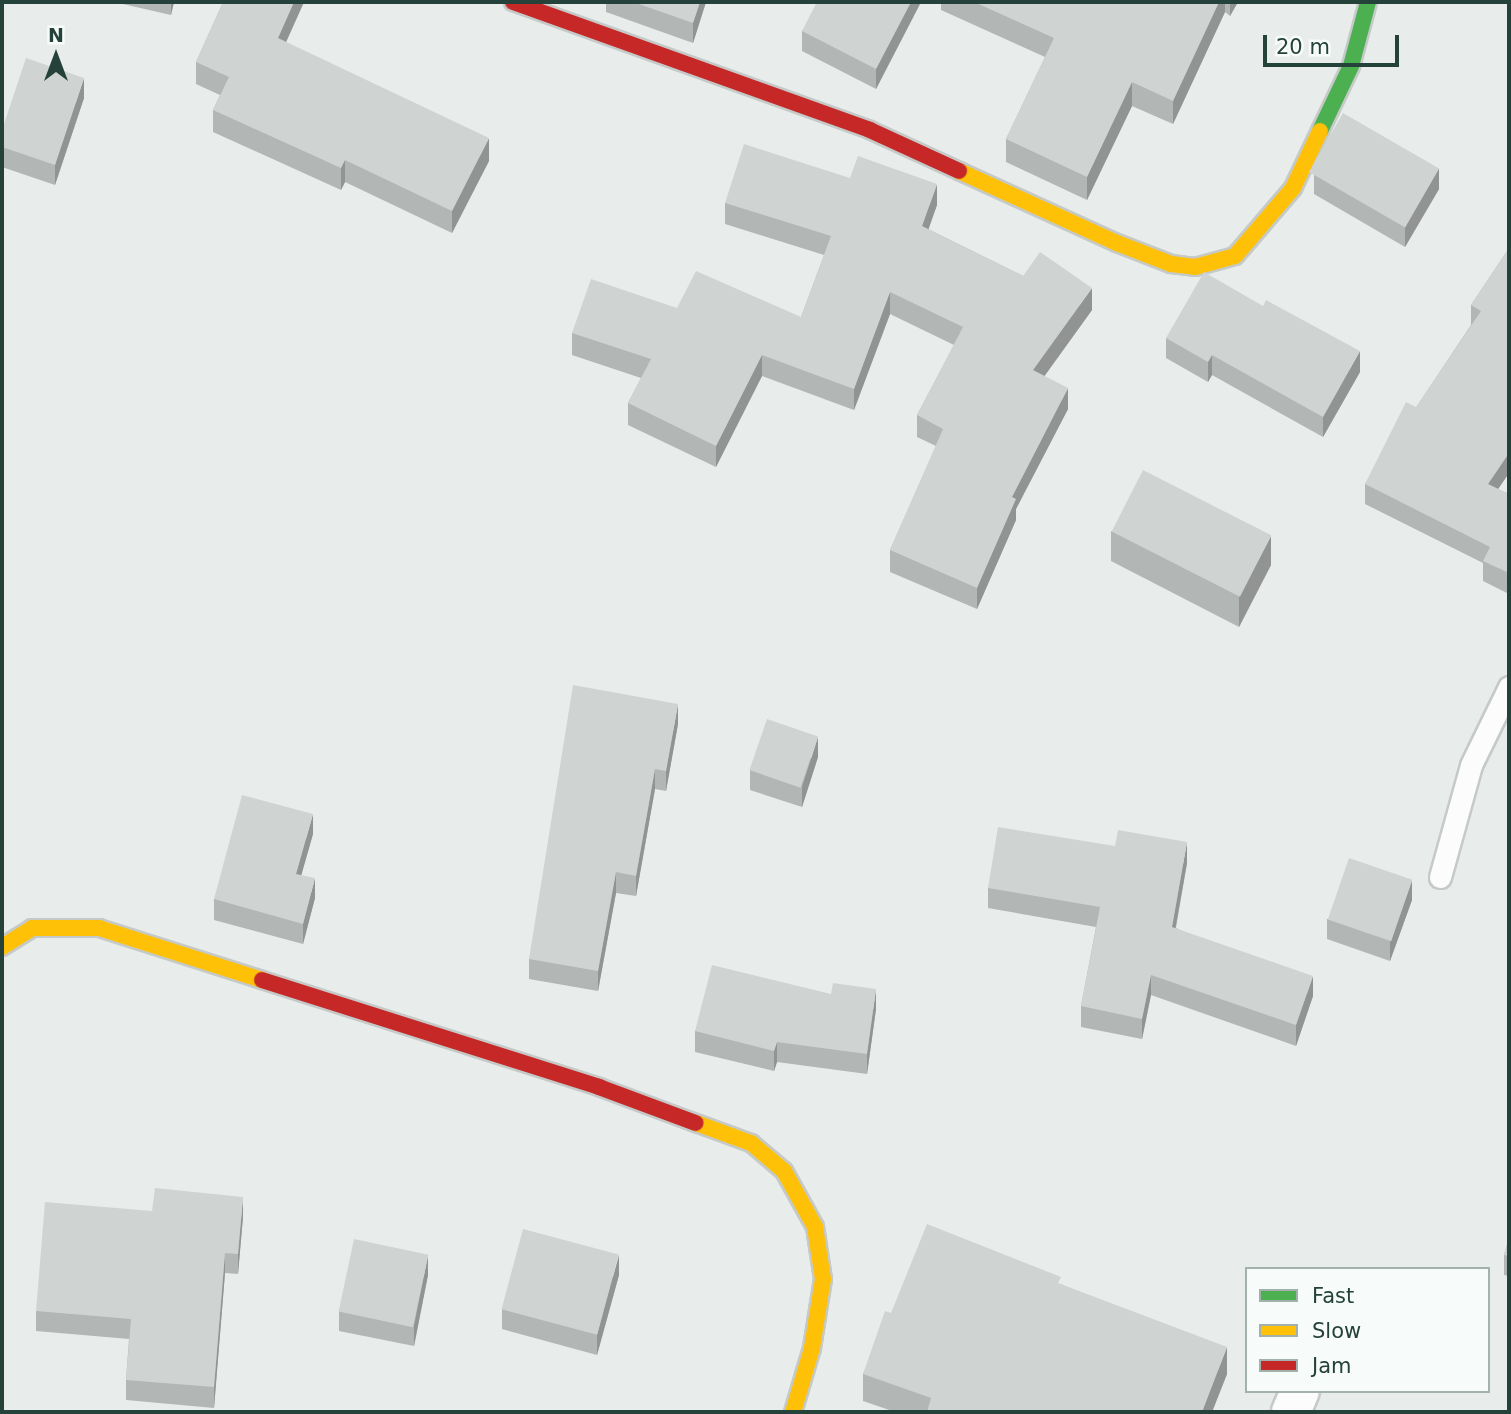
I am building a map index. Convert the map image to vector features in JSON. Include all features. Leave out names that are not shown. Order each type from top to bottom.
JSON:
[{"type":"street","points":[[513,2],[870,130],[1117,243],[1171,264],[1195,267],[1235,256],[1293,188],[1351,66],[1368,2]]},
{"type":"street","points":[[2,947],[32,928],[99,928],[586,1082],[751,1143],[784,1171],[815,1227],[823,1279],[812,1348],[793,1412]]},
{"type":"street","points":[[1291,1412],[1299,1393]]},
{"type":"lane","points":[[1440,877],[1471,765],[1509,687]]},
{"type":"building","points":[[223,2],[294,2],[278,38],[489,138],[452,211],[345,160],[341,168],[213,110],[229,77],[196,62]]},
{"type":"building","points":[[633,2],[700,2],[693,23]]},
{"type":"building","points":[[817,2],[911,2],[876,69],[802,31]]},
{"type":"building","points":[[974,2],[1219,2],[1173,101],[1132,82],[1087,177],[1006,139],[1054,38]]},
{"type":"building","points":[[26,58],[84,78],[55,165],[2,147],[2,130]]},
{"type":"building","points":[[1343,113],[1439,168],[1405,227],[1309,172]]},
{"type":"building","points":[[744,144],[850,178],[858,156],[937,184],[922,226],[1023,276],[1040,252],[1092,288],[1033,370],[1068,388],[1012,497],[1016,499],[977,588],[890,550],[943,429],[917,415],[963,327],[890,292],[854,389],[762,355],[716,446],[628,403],[651,359],[572,333],[591,279],[677,308],[696,271],[801,317],[831,236],[725,203]]},
{"type":"building","points":[[1509,248],[1509,453],[1488,484],[1509,494],[1509,573],[1483,561],[1490,547],[1365,484],[1406,402],[1416,407],[1481,311],[1471,305]]},
{"type":"building","points":[[1204,272],[1263,306],[1266,300],[1360,351],[1323,417],[1212,355],[1208,362],[1166,338]]},
{"type":"building","points":[[1143,470],[1271,535],[1240,597],[1112,531]]},
{"type":"building","points":[[573,685],[678,704],[666,771],[655,769],[636,876],[616,872],[598,971],[529,959]]},
{"type":"building","points":[[767,719],[818,737],[800,788],[749,770]]},
{"type":"building","points":[[242,795],[313,814],[296,874],[315,878],[303,924],[214,899]]},
{"type":"building","points":[[998,827],[1115,846],[1118,830],[1187,842],[1172,927],[1313,976],[1296,1025],[1151,975],[1142,1019],[1081,1006],[1100,907],[988,888]]},
{"type":"building","points":[[1349,858],[1412,880],[1391,941],[1328,919]]},
{"type":"building","points":[[712,965],[831,994],[833,983],[876,989],[867,1054],[777,1042],[774,1051],[695,1031]]},
{"type":"building","points":[[155,1188],[243,1197],[238,1254],[225,1253],[214,1387],[126,1380],[131,1319],[36,1311],[45,1202],[152,1211]]},
{"type":"building","points":[[927,1224],[1061,1277],[1058,1283],[1227,1347],[1202,1412],[927,1412],[931,1398],[863,1374],[885,1311],[891,1313]]},
{"type":"building","points":[[523,1229],[619,1255],[597,1335],[502,1309]]},
{"type":"building","points":[[1509,1237],[1509,1256],[1504,1255]]},
{"type":"building","points":[[354,1239],[428,1255],[413,1327],[339,1311]]},
{"type":"traffic: fast","points":[[1320,131],[1351,66],[1368,2]]},
{"type":"traffic: slow","points":[[959,171],[1117,243],[1171,264],[1195,267],[1235,256],[1293,188],[1320,131]]},
{"type":"traffic: slow","points":[[2,947],[32,928],[99,928],[262,980]]},
{"type":"traffic: slow","points":[[696,1123],[751,1143],[784,1171],[815,1227],[823,1279],[812,1348],[793,1412]]},
{"type":"traffic: jam","points":[[513,2],[870,130],[959,171]]},
{"type":"traffic: jam","points":[[262,980],[599,1087],[696,1123]]}]
